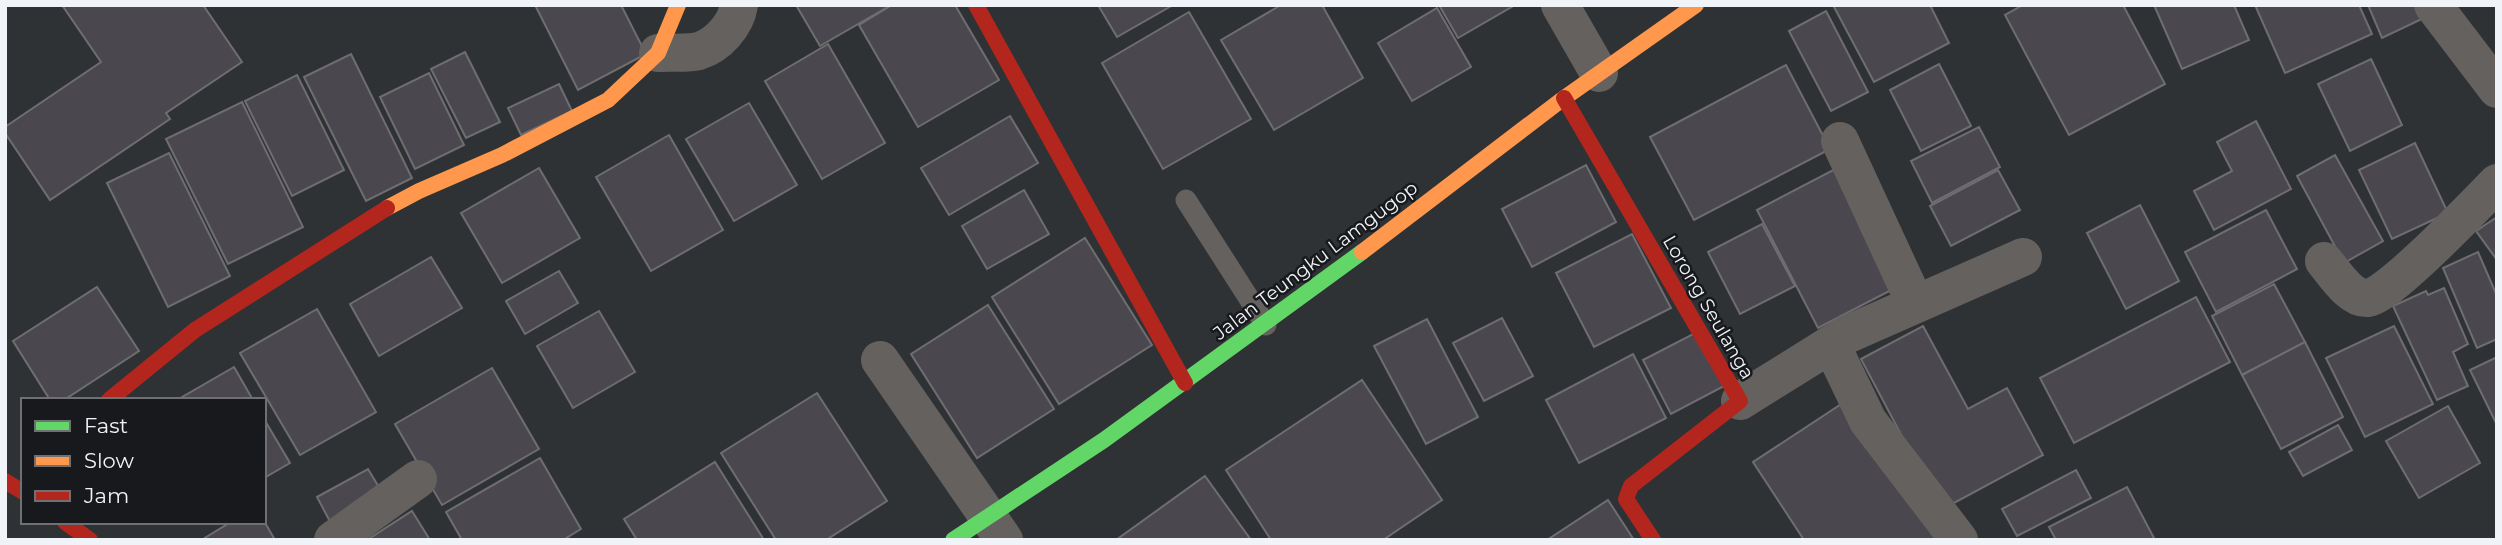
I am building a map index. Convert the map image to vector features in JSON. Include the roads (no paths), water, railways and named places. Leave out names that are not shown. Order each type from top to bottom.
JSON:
[{"type":"street","points":[[111,398],[195,330],[368,218],[419,191],[502,155],[608,100],[658,53],[678,5]]},
{"type":"street","points":[[658,53],[699,51],[724,35],[737,15],[739,5]]},
{"type":"street","points":[[976,5],[1185,383]]},
{"type":"street","points":[[1560,5],[1599,73]]},
{"type":"street","name":"Jalan Teungku Lamgugop","points":[[953,540],[997,528],[1564,98],[1696,5]]},
{"type":"street","points":[[2433,5],[2497,89]]},
{"type":"street","name":"Lorong Seulanga","points":[[1564,98],[1740,401],[1631,486],[1626,499],[1653,540]]},
{"type":"street","points":[[1840,141],[1915,303]]},
{"type":"street","points":[[2324,261],[2355,295],[2368,298],[2382,292],[2415,264],[2497,183]]},
{"type":"street","points":[[1740,401],[1832,344],[1915,303],[2023,257]]},
{"type":"street","points":[[1832,344],[1868,421],[1959,540]]},
{"type":"street","points":[[880,360],[997,528]]},
{"type":"street","points":[[333,540],[418,479]]},
{"type":"street","points":[[68,524],[90,540]]},
{"type":"lane","points":[[1186,200],[1266,325]]}]
